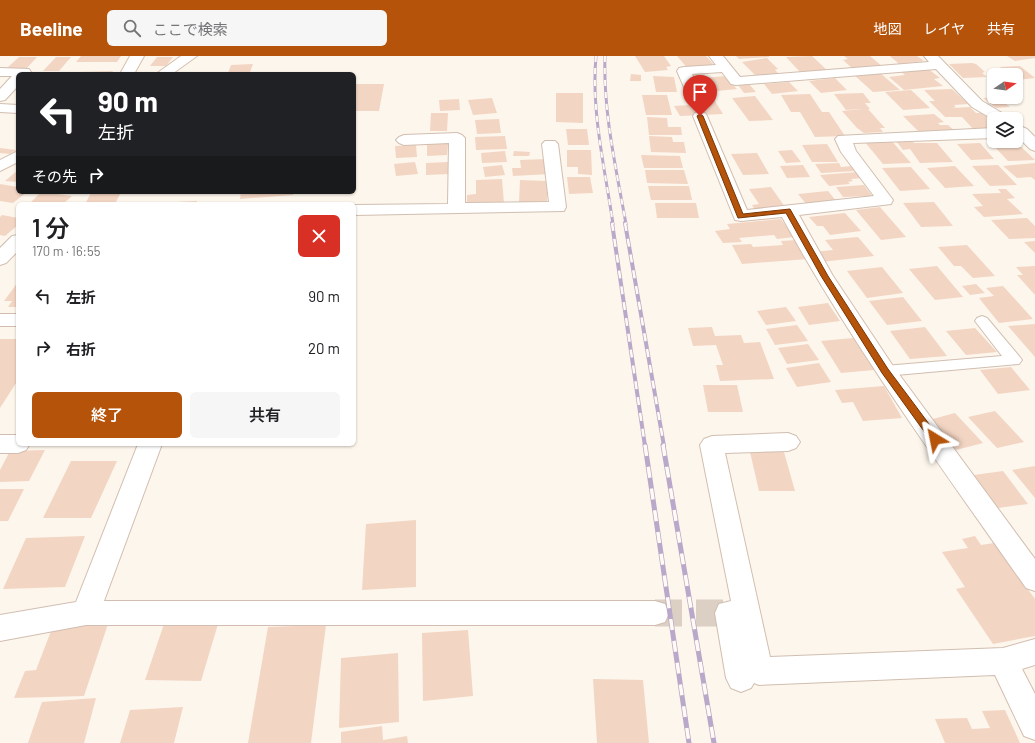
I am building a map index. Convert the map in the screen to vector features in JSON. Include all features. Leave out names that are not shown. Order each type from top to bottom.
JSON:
[{"type":"street","points":[[128,72],[137,56]]},
{"type":"street","points":[[166,72],[190,56]]},
{"type":"street","points":[[716,56],[736,81],[846,72],[934,60],[977,104],[990,112]]},
{"type":"street","points":[[834,61],[846,72]]},
{"type":"street","points":[[692,91],[684,71],[726,68]]},
{"type":"street","points":[[0,72],[16,72]]},
{"type":"street","points":[[0,97],[16,80]]},
{"type":"street","points":[[0,108],[16,109]]},
{"type":"street","points":[[700,116],[741,216],[885,200],[849,152],[843,139],[987,133]]},
{"type":"street","points":[[404,140],[457,138],[456,209]]},
{"type":"street","points":[[356,210],[558,207],[550,144]]},
{"type":"street","points":[[0,166],[16,157]]},
{"type":"street","points":[[788,211],[824,276],[885,371],[1035,580]]},
{"type":"street","points":[[0,259],[16,242]]},
{"type":"street","points":[[0,320],[16,320]]},
{"type":"street","points":[[788,442],[712,445],[759,671],[1003,661],[1035,652]]},
{"type":"street","points":[[0,444],[16,444]]},
{"type":"street","points":[[86,613],[149,446]]},
{"type":"street","points":[[0,628],[86,613],[655,613]]},
{"type":"street","points":[[728,613],[741,678]]},
{"type":"street","points":[[1003,661],[1035,725]]},
{"type":"lane","points":[[885,371],[1014,360],[982,320]]},
{"type":"building","points":[[81,56],[121,56],[117,62],[76,62]]},
{"type":"building","points":[[635,56],[664,56],[671,66],[666,67],[668,70],[645,72]]},
{"type":"building","points":[[677,56],[706,56],[716,67],[689,70]]},
{"type":"building","points":[[736,56],[769,56],[769,57],[739,59]]},
{"type":"building","points":[[812,56],[828,71],[801,73],[786,57]]},
{"type":"building","points":[[844,56],[870,56],[883,67],[853,69],[843,60],[848,59]]},
{"type":"building","points":[[890,56],[917,56],[924,61],[899,64]]},
{"type":"building","points":[[1007,56],[1035,56],[1035,58],[1015,61]]},
{"type":"building","points":[[19,57],[37,57],[27,68],[7,68]]},
{"type":"building","points":[[56,57],[71,57],[59,71],[43,71]]},
{"type":"building","points":[[157,57],[173,57],[166,66],[150,66]]},
{"type":"building","points":[[767,58],[778,69],[775,70],[779,74],[756,76],[742,62]]},
{"type":"building","points":[[253,64],[250,72],[228,72],[231,65]]},
{"type":"building","points":[[949,64],[976,64],[985,72],[982,73],[987,77],[963,78]]},
{"type":"building","points":[[1020,66],[1022,68],[1001,68],[1000,67]]},
{"type":"building","points":[[927,68],[940,78],[934,79],[943,86],[904,90],[889,77],[905,75],[900,71]]},
{"type":"building","points":[[1023,68],[1035,78],[1023,79]]},
{"type":"building","points":[[113,71],[112,72],[79,72]]},
{"type":"building","points":[[880,73],[900,90],[873,92],[854,75]]},
{"type":"building","points":[[631,74],[641,75],[641,81],[630,81]]},
{"type":"building","points":[[653,76],[674,77],[677,92],[656,92]]},
{"type":"building","points":[[725,76],[737,89],[717,91],[705,78]]},
{"type":"building","points":[[835,78],[847,90],[821,93],[809,81]]},
{"type":"building","points":[[789,82],[798,91],[772,94],[764,84]]},
{"type":"building","points":[[356,84],[384,84],[379,111],[356,111]]},
{"type":"building","points":[[749,84],[756,92],[744,93],[738,85]]},
{"type":"building","points":[[952,89],[968,104],[954,105],[956,107],[952,108],[970,107],[976,113],[985,113],[987,115],[987,130],[975,131],[962,117],[945,117],[929,101],[935,101],[924,90]]},
{"type":"building","points":[[911,90],[930,108],[903,110],[885,92]]},
{"type":"building","points":[[556,93],[583,93],[583,123],[556,122]]},
{"type":"building","points":[[710,93],[723,114],[680,116],[674,106],[690,105],[684,95]]},
{"type":"building","points":[[863,93],[871,103],[865,103],[870,109],[868,109],[885,128],[880,128],[883,132],[864,133],[857,128],[842,111],[862,109],[846,110],[834,94]]},
{"type":"building","points":[[810,94],[822,112],[829,112],[845,136],[815,137],[800,112],[791,112],[781,95]]},
{"type":"building","points":[[642,95],[667,95],[672,115],[646,115]]},
{"type":"building","points":[[755,96],[773,120],[749,121],[732,98]]},
{"type":"building","points":[[492,98],[497,113],[473,115],[468,100]]},
{"type":"building","points":[[459,99],[460,110],[440,111],[439,100]]},
{"type":"building","points":[[991,104],[1006,104],[1010,107],[996,108]]},
{"type":"building","points":[[431,113],[448,113],[447,131],[430,131]]},
{"type":"building","points":[[934,114],[944,122],[938,123],[940,125],[948,125],[956,132],[920,133],[903,116]]},
{"type":"building","points":[[647,117],[667,118],[668,127],[681,127],[682,135],[649,135]]},
{"type":"building","points":[[499,119],[501,133],[477,134],[475,120]]},
{"type":"building","points":[[566,129],[587,129],[589,145],[568,145]]},
{"type":"building","points":[[505,136],[507,149],[476,150],[475,137]]},
{"type":"building","points":[[649,136],[672,137],[673,142],[684,142],[686,153],[651,152]]},
{"type":"building","points":[[890,139],[911,163],[883,164],[864,141]]},
{"type":"building","points":[[911,140],[914,143],[937,143],[953,162],[920,163],[910,149],[903,150],[896,141]]},
{"type":"building","points":[[980,143],[994,159],[971,160],[957,144]]},
{"type":"building","points":[[427,144],[448,144],[447,155],[427,156]]},
{"type":"building","points":[[827,144],[838,162],[812,162],[802,145]]},
{"type":"building","points":[[416,145],[417,157],[396,158],[395,146]]},
{"type":"building","points":[[0,148],[16,150],[10,154],[0,153]]},
{"type":"building","points":[[996,148],[1022,148],[1035,160],[1008,161]]},
{"type":"building","points":[[567,150],[591,150],[592,175],[578,174],[578,167],[567,167]]},
{"type":"building","points":[[792,150],[801,162],[786,163],[778,151]]},
{"type":"building","points":[[505,151],[507,162],[482,163],[481,153]]},
{"type":"building","points":[[514,151],[530,152],[529,156],[513,156]]},
{"type":"building","points":[[757,153],[769,174],[743,175],[731,154]]},
{"type":"building","points":[[641,155],[680,156],[683,168],[644,168]]},
{"type":"building","points":[[547,159],[550,174],[513,176],[512,168],[521,168],[520,160]]},
{"type":"building","points":[[415,162],[418,174],[396,176],[394,164]]},
{"type":"building","points":[[448,162],[449,174],[426,175],[426,163]]},
{"type":"building","points":[[839,163],[841,167],[852,166],[856,171],[821,173],[815,164]]},
{"type":"building","points":[[1035,163],[1035,180],[1031,177],[1017,178],[1003,166]]},
{"type":"building","points":[[502,165],[505,175],[485,177],[483,167]]},
{"type":"building","points":[[803,165],[810,177],[787,178],[780,166]]},
{"type":"building","points":[[998,165],[1017,185],[990,186],[972,166]]},
{"type":"building","points":[[955,166],[974,186],[945,188],[927,168]]},
{"type":"building","points":[[911,167],[930,189],[900,191],[882,168]]},
{"type":"building","points":[[645,170],[684,170],[688,184],[647,183]]},
{"type":"building","points":[[16,172],[16,182],[5,181]]},
{"type":"building","points":[[858,172],[864,178],[851,179],[853,181],[848,182],[850,184],[829,186],[820,175]]},
{"type":"building","points":[[567,177],[590,177],[593,193],[569,194]]},
{"type":"building","points":[[502,179],[504,204],[467,205],[467,195],[476,194],[476,180]]},
{"type":"building","points":[[520,180],[547,181],[547,203],[519,203]]},
{"type":"building","points":[[0,184],[16,187],[16,194],[24,194],[13,203],[0,201]]},
{"type":"building","points":[[864,185],[872,196],[843,197],[836,187]]},
{"type":"building","points":[[648,186],[689,186],[692,200],[651,200]]},
{"type":"building","points":[[771,187],[785,207],[755,210],[752,205],[759,204],[749,189]]},
{"type":"building","points":[[998,189],[1006,189],[1015,198],[1007,199],[1023,214],[984,217],[974,207],[983,206],[972,194],[1001,193]]},
{"type":"building","points":[[828,191],[837,202],[807,205],[798,194]]},
{"type":"building","points":[[39,194],[72,196],[65,202],[31,202]]},
{"type":"building","points":[[90,194],[120,194],[116,202],[86,202]]},
{"type":"building","points":[[241,194],[293,194],[293,195],[240,199]]},
{"type":"building","points":[[197,201],[197,202],[176,202]]},
{"type":"building","points":[[934,202],[953,226],[921,227],[903,203]]},
{"type":"building","points":[[655,203],[696,203],[699,218],[657,218]]},
{"type":"building","points":[[880,207],[906,237],[881,240],[856,210]]},
{"type":"building","points":[[845,213],[861,231],[830,235],[823,226],[817,226],[809,217]]},
{"type":"building","points":[[2,215],[16,218],[16,227],[5,236],[0,235],[0,217]]},
{"type":"building","points":[[1027,218],[1035,226],[1035,238],[1009,239],[991,220]]},
{"type":"building","points":[[781,219],[794,237],[777,239],[774,235],[739,238],[742,242],[723,243],[715,231],[730,229],[727,224]]},
{"type":"building","points":[[858,237],[874,256],[821,262],[813,252],[833,250],[825,240]]},
{"type":"building","points":[[796,240],[808,259],[742,264],[732,245],[751,244],[753,247],[783,245],[781,241]]},
{"type":"building","points":[[1035,241],[1035,253],[1024,242]]},
{"type":"building","points":[[967,245],[995,276],[973,278],[961,266],[954,266],[938,247]]},
{"type":"building","points":[[937,266],[963,297],[935,300],[909,269]]},
{"type":"building","points":[[1035,266],[1035,295],[1017,275],[1023,275],[1016,267]]},
{"type":"building","points":[[882,267],[903,293],[867,298],[847,271]]},
{"type":"building","points":[[976,284],[985,293],[970,295],[962,286]]},
{"type":"building","points":[[16,285],[16,307],[8,307],[12,301],[4,301]]},
{"type":"building","points":[[1003,286],[1033,319],[999,323],[979,298],[994,296],[986,288]]},
{"type":"building","points":[[903,297],[922,321],[887,325],[869,301]]},
{"type":"building","points":[[828,303],[840,321],[809,325],[798,307]]},
{"type":"building","points":[[786,307],[796,321],[766,325],[757,311]]},
{"type":"building","points":[[1035,324],[1035,357],[1008,326]]},
{"type":"building","points":[[797,325],[808,341],[775,345],[766,329]]},
{"type":"building","points":[[712,327],[715,336],[741,335],[744,343],[760,342],[774,379],[720,381],[716,365],[723,365],[716,345],[693,346],[688,328]]},
{"type":"building","points":[[925,327],[947,356],[910,359],[890,331]]},
{"type":"building","points":[[975,328],[997,352],[966,355],[946,331]]},
{"type":"building","points":[[853,338],[874,370],[841,373],[821,341]]},
{"type":"building","points":[[0,339],[16,339],[16,383],[0,408]]},
{"type":"building","points":[[808,344],[819,360],[787,364],[778,348]]},
{"type":"building","points":[[819,363],[831,382],[797,387],[786,368]]},
{"type":"building","points":[[1011,367],[1030,390],[998,394],[980,370]]},
{"type":"building","points":[[703,385],[737,385],[743,412],[708,412]]},
{"type":"building","points":[[884,386],[902,418],[863,421],[853,402],[842,403],[835,390]]},
{"type":"building","points":[[995,411],[1024,442],[997,448],[968,417]]},
{"type":"building","points":[[955,413],[983,443],[956,450],[929,420]]},
{"type":"building","points":[[45,450],[29,481],[0,482],[0,470],[10,451]]},
{"type":"building","points":[[750,452],[784,452],[795,491],[759,491]]},
{"type":"building","points":[[71,461],[117,461],[91,518],[43,518]]},
{"type":"building","points":[[1035,466],[1035,498],[1012,470]]},
{"type":"building","points":[[1003,471],[1028,504],[998,508],[974,475]]},
{"type":"building","points":[[0,489],[24,489],[8,521],[0,521]]},
{"type":"building","points":[[416,520],[416,587],[362,590],[366,524]]},
{"type":"building","points":[[85,536],[65,587],[3,589],[26,538]]},
{"type":"building","points":[[975,536],[981,545],[994,543],[1035,599],[1035,636],[993,644],[956,589],[965,587],[942,552],[968,548],[962,539]]},
{"type":"building","points":[[108,624],[84,696],[14,698],[25,671],[36,670],[53,626]]},
{"type":"building","points":[[164,624],[218,624],[201,681],[145,680]]},
{"type":"building","points":[[326,625],[311,743],[248,743],[268,627]]},
{"type":"building","points":[[468,630],[473,696],[423,701],[422,633]]},
{"type":"building","points":[[398,653],[399,722],[339,728],[341,658]]},
{"type":"building","points":[[593,679],[643,680],[649,743],[597,743]]},
{"type":"building","points":[[96,698],[84,743],[28,743],[42,702]]},
{"type":"building","points":[[183,707],[174,743],[120,743],[130,710]]},
{"type":"building","points":[[1005,710],[1020,743],[945,743],[935,719],[967,718],[972,729],[990,728],[982,711]]},
{"type":"building","points":[[382,726],[383,740],[407,736],[408,743],[341,743],[341,732]]},
{"type":"tunnel","points":[[655,613],[729,613]]},
{"type":"railway","points":[[596,56],[595,98],[597,119],[613,224]]},
{"type":"railway","points":[[605,56],[608,119],[626,224]]},
{"type":"railway","points":[[612,223],[645,446]]},
{"type":"railway","points":[[625,223],[664,446]]},
{"type":"railway","points":[[645,445],[689,743]]},
{"type":"railway","points":[[663,445],[714,743]]},
{"type":"route","points":[[700,116],[741,216],[788,211],[824,276],[885,371],[935,439]]}]
